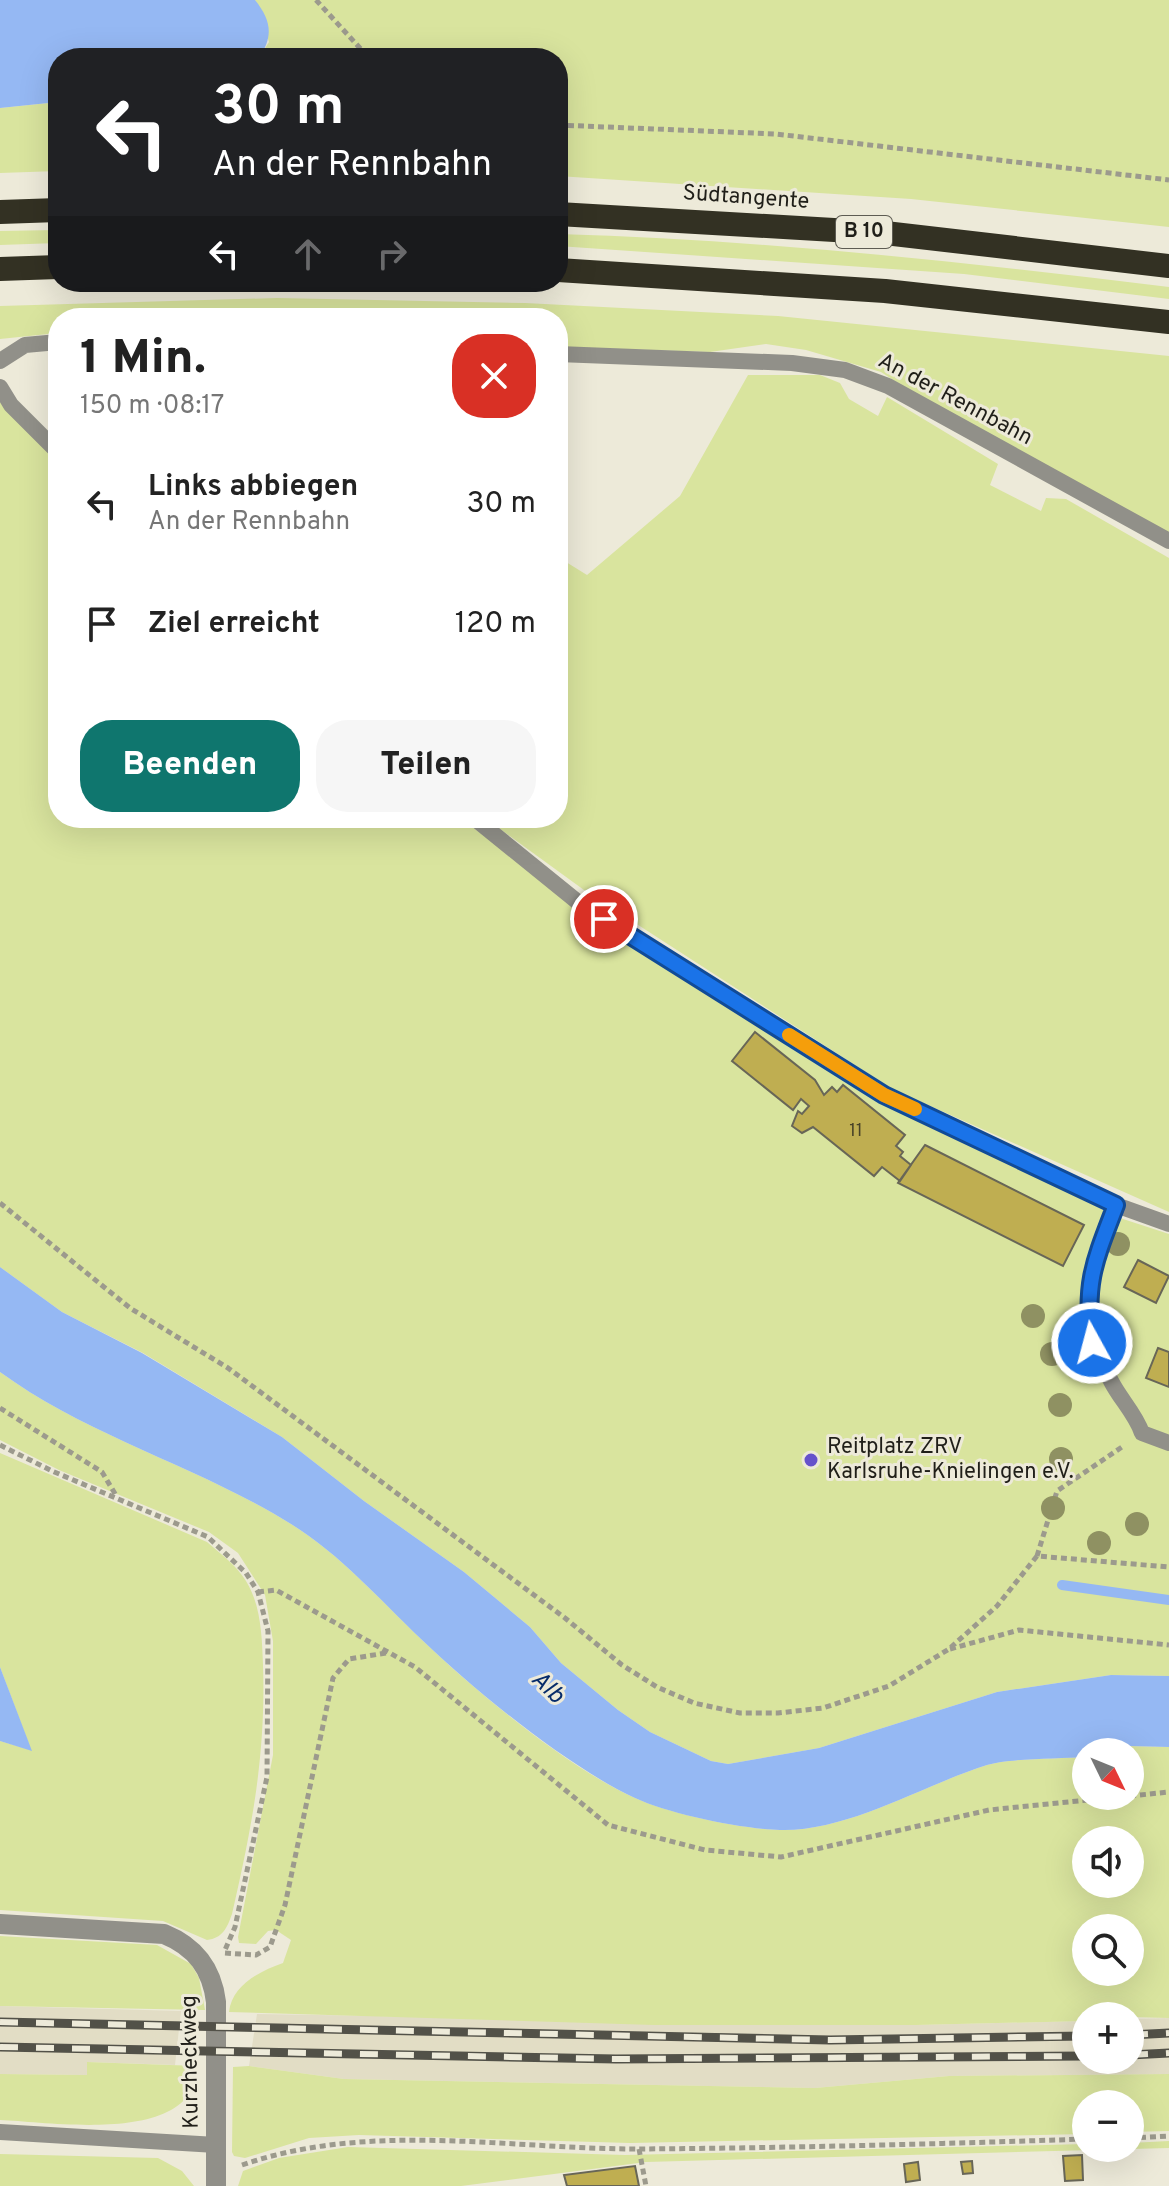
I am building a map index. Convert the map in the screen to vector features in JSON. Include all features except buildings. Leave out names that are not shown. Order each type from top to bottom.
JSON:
[{"type":"highway","points":[[0,212],[48,210]]},
{"type":"highway","name":"Südtangente","points":[[568,215],[885,233],[1169,266]]},
{"type":"highway","points":[[0,269],[48,267]]},
{"type":"highway","points":[[568,271],[885,291],[1169,322]]},
{"type":"street","name":"Kurzheckweg","points":[[0,1924],[164,1934],[187,1945],[199,1956],[214,1983],[216,2002],[216,2180]]},
{"type":"lane","points":[[0,361],[25,345],[48,343]]},
{"type":"lane","name":"An der Rennbahn","points":[[568,354],[792,363],[845,370],[888,386],[1169,541]]},
{"type":"lane","points":[[0,387],[11,405],[48,442]]},
{"type":"lane","points":[[486,828],[579,903],[884,1095],[1116,1205],[1169,1224]]},
{"type":"lane","points":[[1116,1205],[1095,1260],[1087,1303],[1092,1343],[1113,1385],[1137,1418],[1142,1433],[1169,1443]]},
{"type":"lane","points":[[0,2132],[216,2145]]},
{"type":"path","points":[[316,0],[360,48]]},
{"type":"path","points":[[568,125],[776,134],[1169,180]]},
{"type":"path","points":[[0,1203],[130,1308],[228,1368],[565,1618],[622,1665],[657,1687],[694,1703],[740,1713],[823,1708],[889,1686],[949,1649],[997,1606],[1037,1556],[1057,1491],[1142,1433]]},
{"type":"path","points":[[0,1408],[102,1472],[117,1498]]},
{"type":"path","points":[[0,1445],[208,1537],[246,1573],[258,1592],[268,1631],[267,1777],[235,1927],[224,1953],[256,1955],[270,1947],[285,1905],[333,1678],[349,1659],[388,1652]]},
{"type":"path","points":[[1037,1556],[1169,1567]]},
{"type":"path","points":[[258,1592],[276,1590],[415,1667],[608,1825],[705,1850],[781,1857],[989,1810],[1072,1802]]},
{"type":"path","points":[[949,1649],[1019,1630],[1169,1645]]},
{"type":"path","points":[[1144,1794],[1169,1792]]},
{"type":"path","points":[[1144,2137],[1169,2136]]},
{"type":"path","points":[[216,2180],[291,2149],[358,2141],[639,2149],[1072,2139]]},
{"type":"path","points":[[639,2149],[646,2186]]},
{"type":"shaded area","points":[[0,2006],[181,2011],[175,2065],[88,2062],[87,2075],[0,2074]]},
{"type":"shaded area","points":[[257,2014],[916,2025],[1072,2021],[1072,2074],[1144,2074],[1144,2019],[1169,2018],[1169,2074],[949,2076],[815,2088],[344,2079],[249,2066]]},
{"type":"green space","points":[[255,0],[1169,0],[1169,227],[911,199],[568,177],[568,48],[265,48],[269,42]]},
{"type":"green space","points":[[48,103],[48,171],[0,173],[0,108]]},
{"type":"green space","points":[[48,230],[48,243],[0,245],[0,231]]},
{"type":"green space","points":[[568,234],[711,241],[941,261],[1169,287],[1169,299],[964,274],[568,247]]},
{"type":"green space","points":[[277,298],[525,303],[778,316],[1169,356],[1169,538],[922,399],[881,372],[806,350],[766,344],[710,352],[568,347],[568,308],[48,308],[48,334],[0,339],[0,306]]},
{"type":"green space","points":[[748,375],[820,375],[840,383],[849,399],[878,416],[887,397],[998,464],[990,485],[1041,511],[1046,498],[1066,499],[1169,558],[1169,1212],[892,1089],[584,890],[499,828],[568,828],[568,563],[587,575],[680,496]]},
{"type":"green space","points":[[0,402],[48,449],[48,828],[473,828],[609,929],[727,1007],[874,1094],[1123,1219],[1169,1234],[1169,1676],[1111,1675],[997,1692],[819,1748],[728,1764],[711,1761],[650,1732],[618,1710],[561,1663],[530,1627],[464,1572],[364,1501],[282,1437],[143,1353],[62,1312],[0,1267]]},
{"type":"green space","points":[[0,1372],[70,1415],[219,1485],[291,1524],[343,1563],[468,1682],[523,1727],[609,1785],[650,1804],[686,1815],[764,1829],[806,1829],[859,1816],[987,1765],[1072,1758],[1072,1810],[1144,1810],[1144,1746],[1169,1747],[1169,2018],[1144,2017],[1144,2002],[1072,2002],[1072,2021],[916,2025],[654,2025],[229,2012],[235,1994],[248,1980],[283,1963],[291,1940],[276,1930],[268,1931],[256,1944],[239,1943],[238,1937],[273,1755],[273,1641],[265,1595],[238,1553],[209,1532],[59,1470],[0,1440]]},
{"type":"green space","points":[[0,1453],[207,1542],[238,1570],[251,1590],[260,1622],[263,1654],[260,1760],[246,1851],[232,1914],[226,1928],[217,1937],[207,1940],[163,1921],[0,1910],[0,1741],[31,1750],[0,1667]]},
{"type":"green space","points":[[0,1936],[157,1945],[191,1964],[199,1978],[205,2010],[0,2006]]},
{"type":"green space","points":[[87,2062],[198,2066],[191,2091],[174,2108],[148,2119],[85,2125],[0,2120],[0,2074],[87,2075]]},
{"type":"green space","points":[[249,2066],[344,2079],[815,2088],[949,2076],[1169,2074],[1169,2131],[1144,2132],[1144,2090],[1072,2090],[1072,2134],[630,2143],[359,2135],[309,2138],[245,2158],[234,2156],[232,2152],[233,2067]]},
{"type":"green space","points":[[1169,2141],[1169,2148],[1144,2149],[1144,2142]]},
{"type":"green space","points":[[1072,2144],[1072,2151],[646,2162],[461,2186],[238,2186],[243,2171],[279,2158],[348,2147],[625,2155]]},
{"type":"green space","points":[[0,2154],[158,2158],[182,2171],[194,2186],[0,2186]]},
{"type":"water","points":[[0,0],[255,0],[267,21],[269,35],[265,48],[48,48],[48,103],[0,108]]},
{"type":"water","name":"Alb","points":[[0,1267],[62,1312],[142,1353],[282,1437],[364,1501],[464,1572],[530,1627],[561,1663],[618,1710],[650,1732],[711,1761],[728,1764],[819,1748],[997,1692],[1111,1675],[1169,1676],[1169,1747],[1144,1746],[1144,1738],[1072,1738],[1072,1758],[987,1765],[859,1816],[806,1829],[746,1827],[706,1820],[649,1804],[581,1767],[523,1726],[443,1659],[343,1563],[291,1524],[219,1485],[70,1415],[0,1372]]},
{"type":"water","points":[[0,1667],[32,1751],[0,1741]]},
{"type":"waterway","points":[[1062,1585],[1169,1600]]},
{"type":"railway","points":[[0,2022],[830,2040],[1072,2036]]},
{"type":"railway","points":[[1144,2034],[1169,2033]]},
{"type":"railway","points":[[0,2047],[616,2059],[1072,2056]]},
{"type":"railway","points":[[1144,2054],[1169,2053]]},
{"type":"slow traffic","points":[[789,1035],[884,1095],[915,1109]]},
{"type":"place","name":"Reitplatz ZRV Karlsruhe-Knielingen e.V.","points":[[811,1460]]},
{"type":"route","points":[[604,919],[884,1095],[1116,1205],[1095,1260],[1087,1303],[1092,1343]]}]
